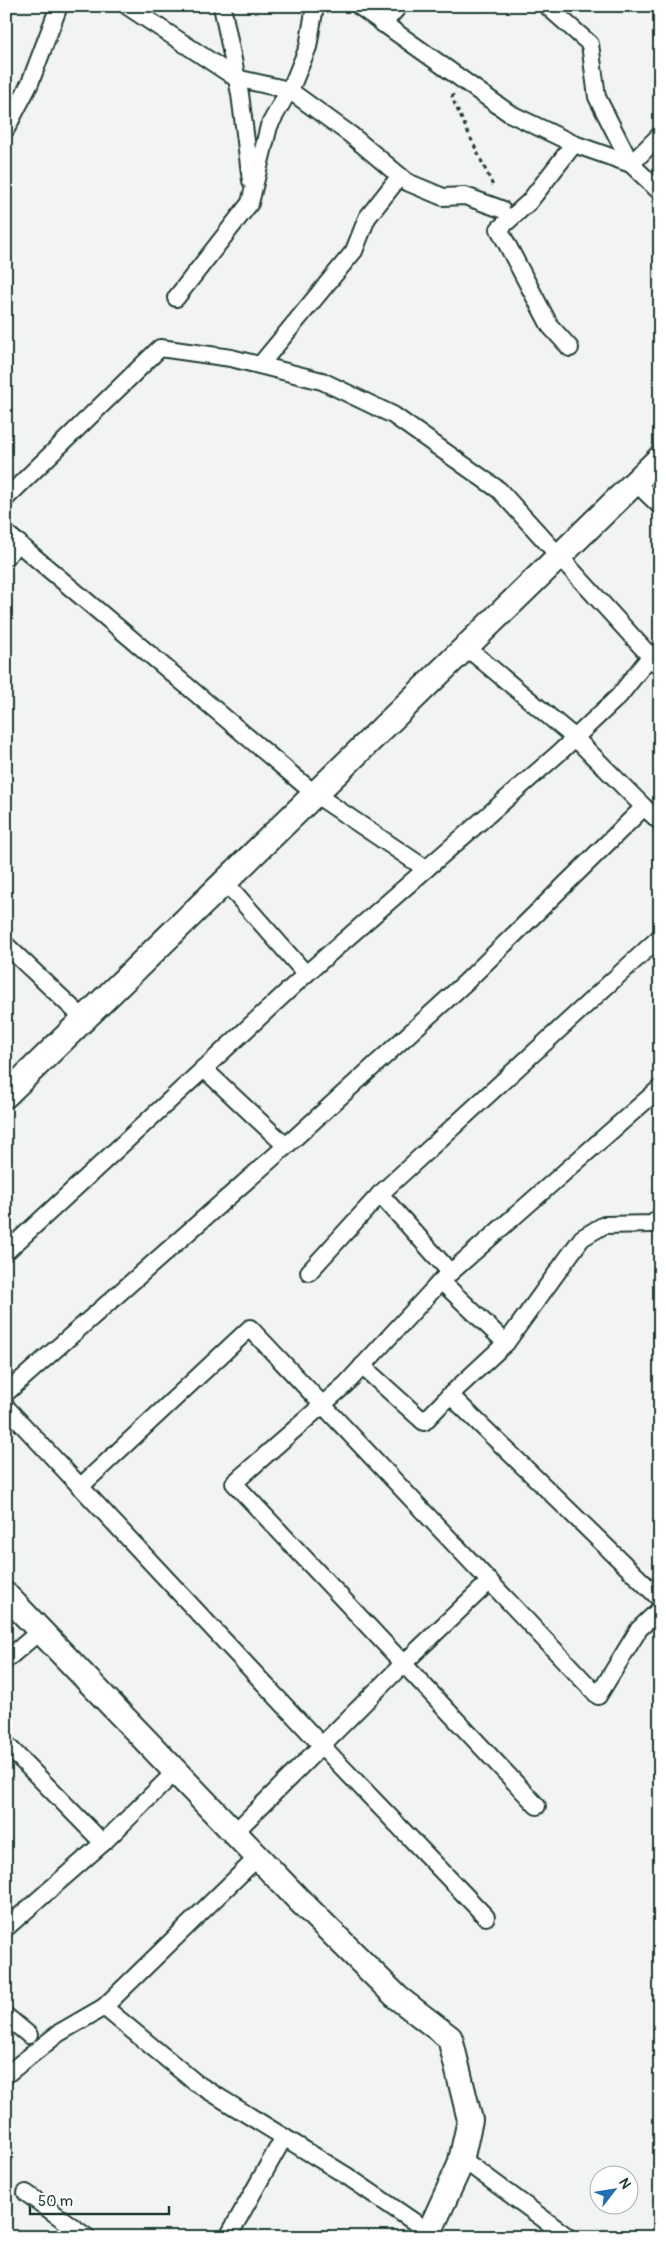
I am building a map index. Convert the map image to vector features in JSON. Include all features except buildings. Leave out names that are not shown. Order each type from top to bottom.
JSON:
[{"type":"street","points":[[6,129],[30,83],[59,6]]},
{"type":"street","points":[[127,6],[236,78],[289,90],[351,135],[407,182],[443,197],[465,196],[501,209]]},
{"type":"street","points":[[222,6],[251,170],[250,203]]},
{"type":"street","points":[[176,298],[250,203],[270,126],[289,90],[308,47],[315,6]]},
{"type":"street","points":[[359,6],[509,113],[574,144],[631,164]]},
{"type":"street","points":[[383,24],[399,6]]},
{"type":"street","points":[[547,6],[590,44],[597,97],[631,164],[660,192]]},
{"type":"street","points":[[631,164],[660,136]]},
{"type":"street","points":[[570,348],[550,326],[499,230],[528,202],[574,144]]},
{"type":"street","points":[[260,365],[354,251],[367,218],[400,176]]},
{"type":"street","points":[[6,498],[160,348],[231,358],[260,365],[322,381],[393,415],[499,490],[656,658],[575,738],[306,974],[6,1252]]},
{"type":"street","points":[[6,1095],[660,458]]},
{"type":"street","points":[[635,482],[660,479]]},
{"type":"street","points":[[635,482],[660,506]]},
{"type":"street","points":[[6,557],[12,538],[315,794],[426,869]]},
{"type":"street","points":[[466,647],[575,738],[660,822]]},
{"type":"street","points":[[6,1393],[286,1146],[466,982],[644,807]]},
{"type":"street","points":[[225,882],[306,974]]},
{"type":"street","points":[[309,1272],[380,1194],[660,937]]},
{"type":"street","points":[[6,945],[84,1019]]},
{"type":"street","points":[[203,1068],[286,1146]]},
{"type":"street","points":[[537,1806],[234,1483],[323,1404],[362,1366],[446,1276],[660,1088]]},
{"type":"street","points":[[380,1194],[446,1276],[506,1344]]},
{"type":"street","points":[[362,1366],[424,1422],[450,1395],[506,1344],[582,1238],[604,1225],[657,1224]]},
{"type":"street","points":[[80,1487],[250,1328],[598,1696],[639,1628],[660,1609]]},
{"type":"street","points":[[450,1395],[660,1599]]},
{"type":"street","points":[[6,1407],[322,1746],[486,1917]]},
{"type":"street","points":[[234,1833],[404,1663],[490,1581]]},
{"type":"street","points":[[6,1595],[234,1833],[398,1998],[450,2038],[470,2120],[461,2158],[428,2234],[347,2176],[196,2083],[104,2007]]},
{"type":"street","points":[[6,1660],[40,1631]]},
{"type":"street","points":[[6,1744],[103,1843]]},
{"type":"street","points":[[6,1928],[103,1843],[175,1772]]},
{"type":"street","points":[[6,2075],[59,2033],[104,2007],[258,1857]]},
{"type":"street","points":[[6,2016],[29,2035]]},
{"type":"street","points":[[228,2237],[284,2137]]},
{"type":"street","points":[[461,2158],[568,2237]]},
{"type":"street","points":[[26,2194],[87,2237]]},
{"type":"path","points":[[460,78],[452,98],[501,202],[501,209]]}]
